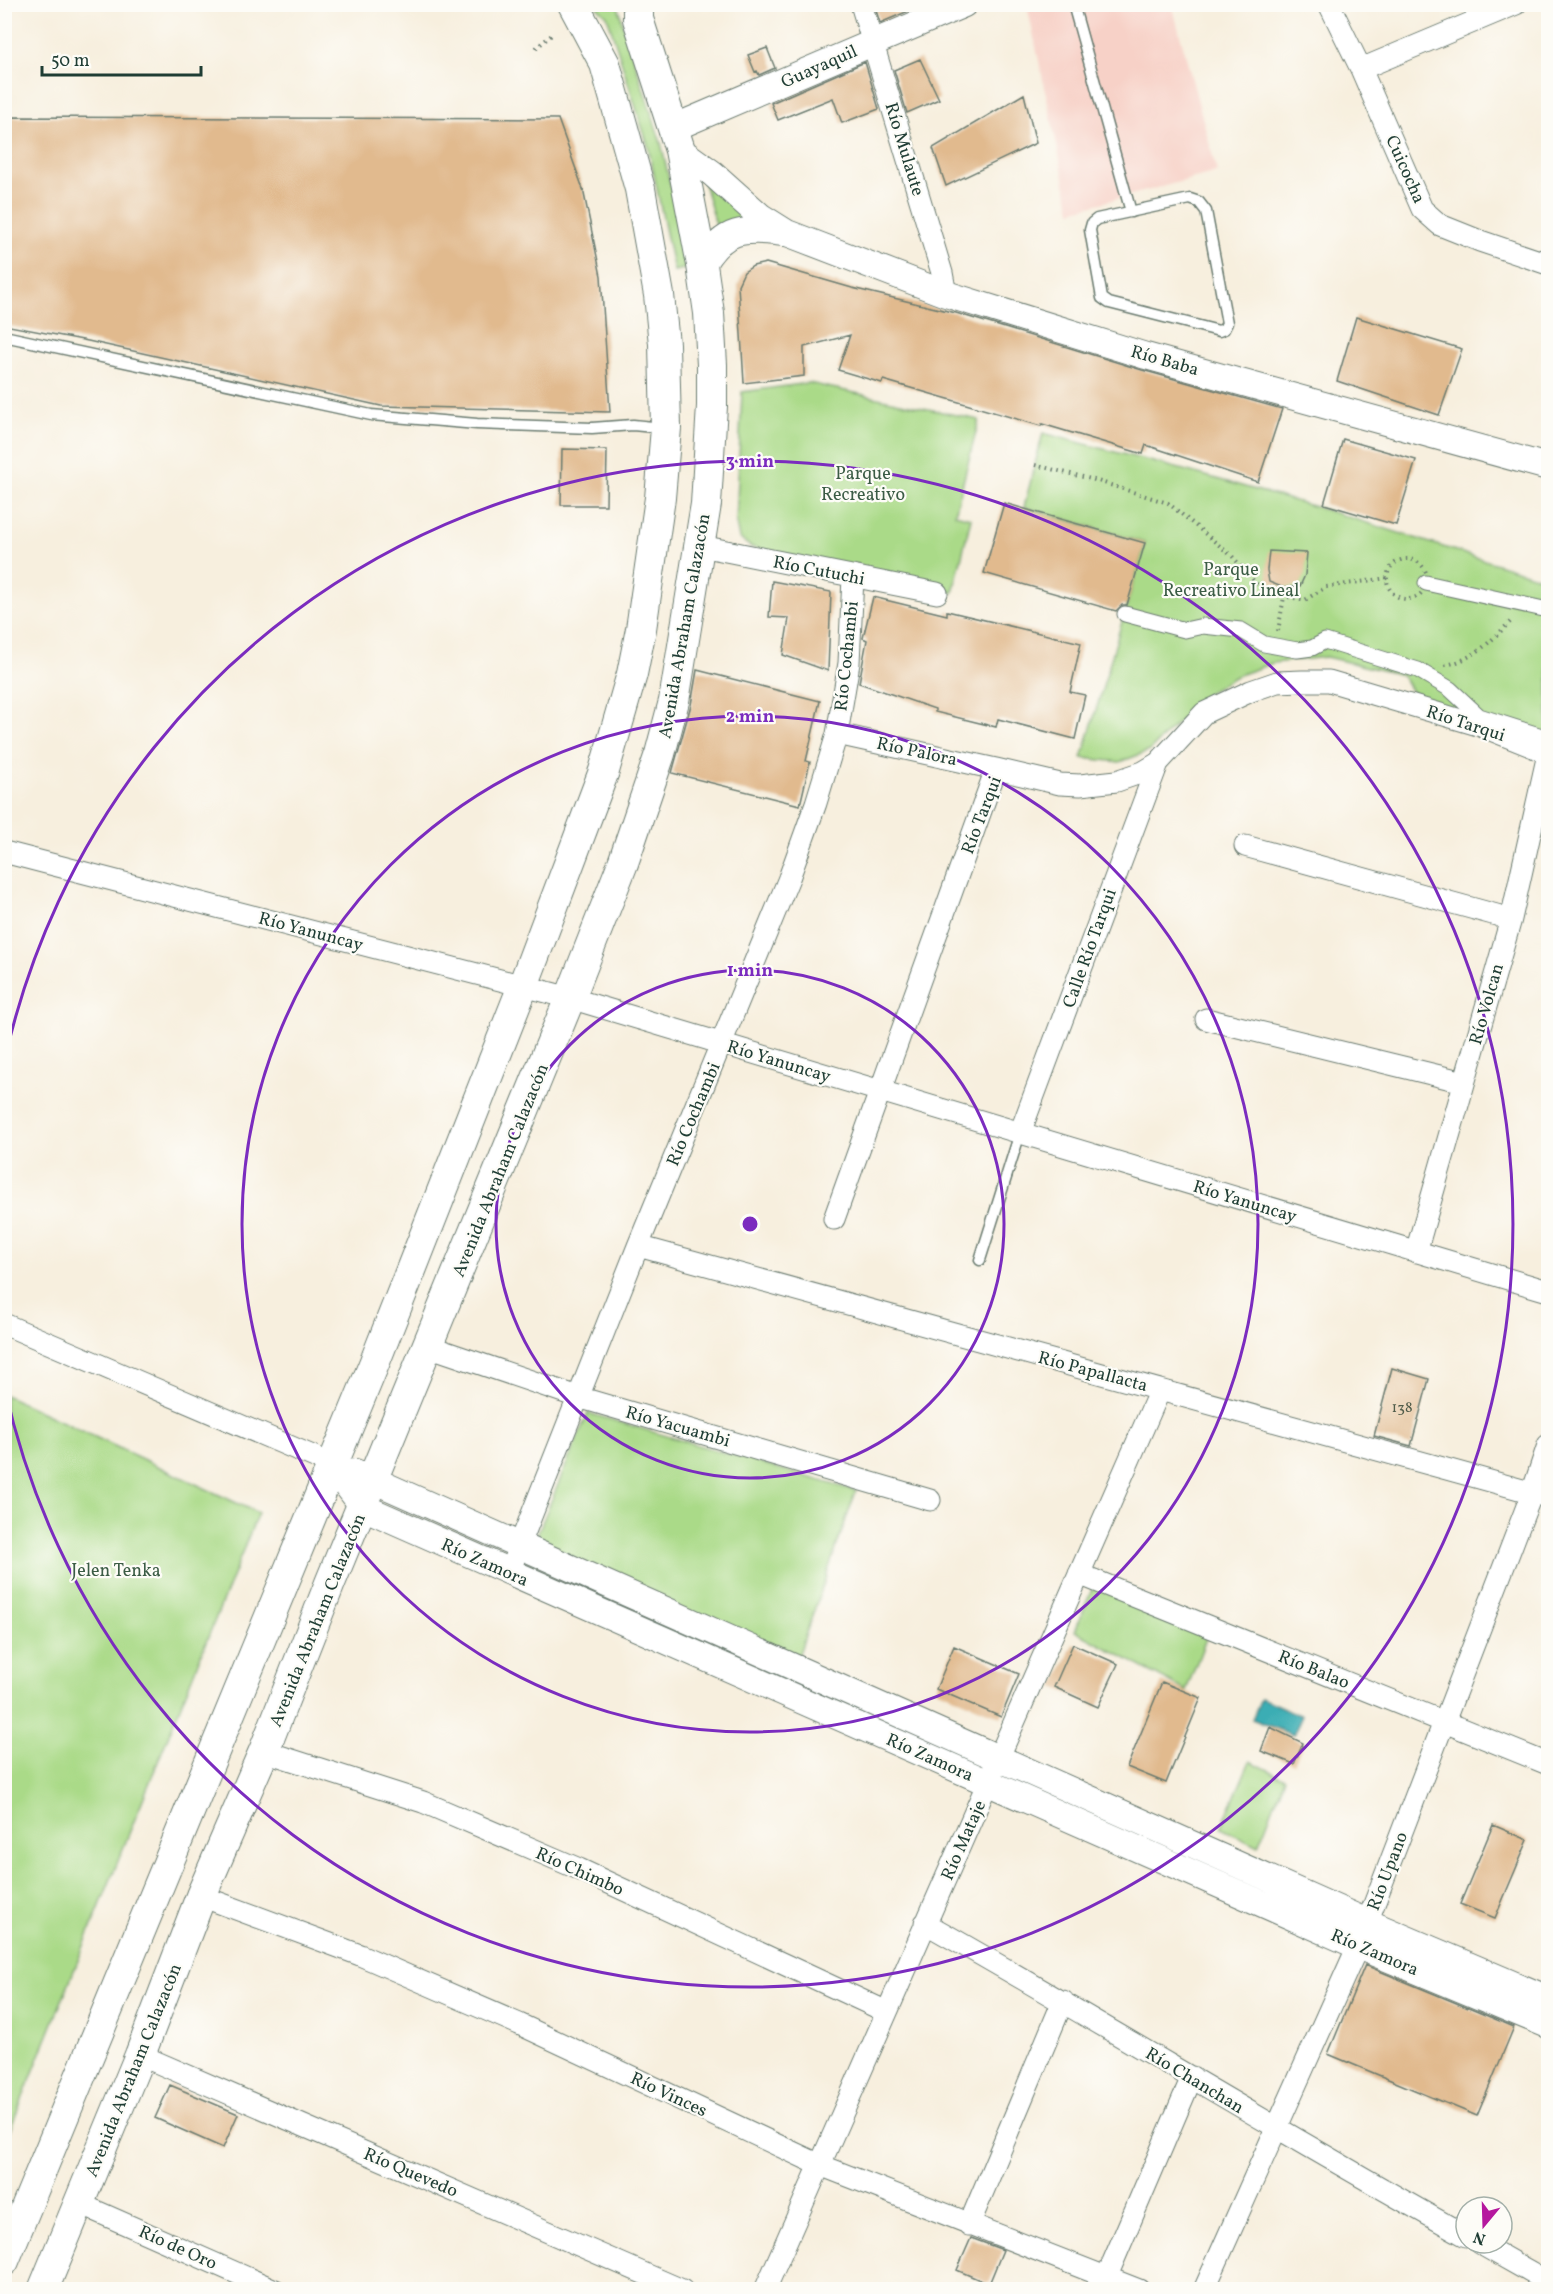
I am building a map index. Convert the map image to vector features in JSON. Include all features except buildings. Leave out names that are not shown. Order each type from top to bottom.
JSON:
[{"type":"main road","points":[[4,2261],[374,1364],[523,986],[604,771],[625,702],[641,629],[660,498],[666,428],[664,344],[658,288],[640,189],[605,64],[573,4]]},
{"type":"main road","name":"Avenida Abraham Calazacón","points":[[43,2289],[80,2204],[201,1896],[264,1751],[330,1583],[363,1507],[624,863],[660,754],[674,701],[701,546],[707,494],[712,406],[709,314],[677,140],[638,19],[638,4]]},
{"type":"main road","points":[[658,288],[703,274]]},
{"type":"street","name":"Río Mulaute","points":[[861,4],[939,262],[946,294]]},
{"type":"street","name":"Guayaquil","points":[[677,140],[685,123],[964,4]]},
{"type":"street","name":"Cuicocha","points":[[1329,4],[1361,69],[1422,208],[1440,225],[1548,264]]},
{"type":"street","points":[[1361,69],[1516,4]]},
{"type":"street","name":"Río Baba","points":[[677,140],[760,216],[787,233],[946,294],[1146,356],[1548,467]]},
{"type":"street","name":"Río Baba","points":[[703,274],[713,249],[729,235],[741,230],[787,233]]},
{"type":"street","name":"Río Cutuchi","points":[[701,546],[937,593]]},
{"type":"street","name":"Río Cochambi","points":[[509,1572],[638,1246],[789,878],[816,803],[837,734],[849,663],[853,577]]},
{"type":"street","points":[[1426,583],[1548,610]]},
{"type":"street","points":[[1125,614],[1185,630],[1203,626],[1241,630],[1264,644],[1297,650],[1312,648],[1325,641],[1418,670],[1450,688],[1479,716],[1548,738]]},
{"type":"street","name":"Río Tarqui","points":[[834,1218],[996,769],[1060,784],[1080,785],[1117,781],[1143,772],[1158,763],[1204,713],[1251,690],[1277,682],[1302,681],[1329,681],[1481,726],[1548,754]]},
{"type":"street","name":"Río Palora","points":[[837,734],[996,769]]},
{"type":"street","name":"Río Volcan","points":[[1416,1252],[1510,919],[1548,754]]},
{"type":"street","name":"Calle Río Tarqui","points":[[1020,1133],[1158,763]]},
{"type":"street","points":[[1245,846],[1510,919]]},
{"type":"street","name":"Río Yanuncay","points":[[4,852],[570,998],[1548,1291]]},
{"type":"street","points":[[1206,1019],[1464,1082]]},
{"type":"street","name":"Río Papallacta","points":[[638,1246],[1540,1495]]},
{"type":"street","name":"Río Zamora","points":[[4,1324],[332,1464],[374,1479],[998,1759],[1548,2025]]},
{"type":"street","name":"Río Yacuambi","points":[[428,1346],[578,1397],[930,1500]]},
{"type":"street","name":"Río Mataje","points":[[765,2289],[1160,1390]]},
{"type":"street","name":"Río Upano","points":[[1204,2289],[1363,1934],[1444,1722],[1540,1495],[1548,1445]]},
{"type":"street","points":[[332,1464],[363,1507]]},
{"type":"street","name":"Río Zamora","points":[[363,1507],[988,1782],[1363,1934],[1548,1999]]},
{"type":"street","name":"Río Balao","points":[[1079,1574],[1548,1764]]},
{"type":"street","name":"Río Chimbo","points":[[264,1751],[423,1802],[579,1869],[887,2012]]},
{"type":"street","name":"Río Vinces","points":[[201,1896],[360,1955],[508,2020],[820,2165],[969,2225],[1139,2289]]},
{"type":"street","name":"Río Chanchan","points":[[925,1923],[1063,2001],[1277,2129],[1454,2229]]},
{"type":"street","points":[[969,2225],[1063,2001]]},
{"type":"street","name":"Río Quevedo","points":[[140,2055],[682,2289]]},
{"type":"street","points":[[1107,2276],[1192,2077]]},
{"type":"street","name":"Río de Oro","points":[[80,2204],[275,2289]]},
{"type":"street","points":[[1500,2255],[1548,2282]]},
{"type":"lane","points":[[1072,4],[1131,212]]},
{"type":"lane","points":[[1190,199],[1199,202],[1206,211],[1227,323],[1224,329],[1219,331],[1104,301],[1090,230],[1092,223],[1097,219],[1131,212],[1190,199]]},
{"type":"lane","points":[[4,336],[371,415],[477,424],[592,428],[633,425],[666,428]]},
{"type":"lane","points":[[980,1260],[1020,1133]]},
{"type":"path","points":[[536,48],[554,33]]},
{"type":"path","points":[[1035,465],[1091,479],[1168,504],[1232,556],[1260,588],[1271,594],[1305,600],[1326,587],[1387,578]]},
{"type":"path","points":[[1274,646],[1284,597]]},
{"type":"path","points":[[1418,670],[1460,662],[1480,651],[1529,604]]},
{"type":"shaded area","points":[[1027,5],[1172,5],[1217,172],[1071,211]]},
{"type":"green space","points":[[595,5],[618,5],[661,143],[689,268],[674,271],[648,146],[607,16]]},
{"type":"green space","points":[[702,176],[749,220],[718,232]]},
{"type":"green space","name":"Parque Recreativo","points":[[809,383],[979,420],[955,514],[971,518],[953,593],[751,547],[739,538],[736,523],[742,392]]},
{"type":"green space","name":"Parque Recreativo Lineal","points":[[1043,433],[1323,509],[1548,580],[1548,741],[1418,702],[1402,675],[1326,657],[1273,663],[1236,676],[1209,692],[1149,751],[1120,762],[1082,758],[1145,543],[1024,507]]},
{"type":"green space","name":"Jelen Tenka","points":[[5,1395],[258,1513],[5,2142]]},
{"type":"green space","points":[[588,1413],[856,1491],[796,1662],[533,1544]]},
{"type":"green space","points":[[1094,1584],[1207,1636],[1186,1691],[1075,1631]]},
{"type":"green space","points":[[1250,1761],[1285,1778],[1258,1846],[1221,1828]]},
{"type":"water","points":[[1261,1698],[1302,1716],[1293,1735],[1252,1719]]}]
